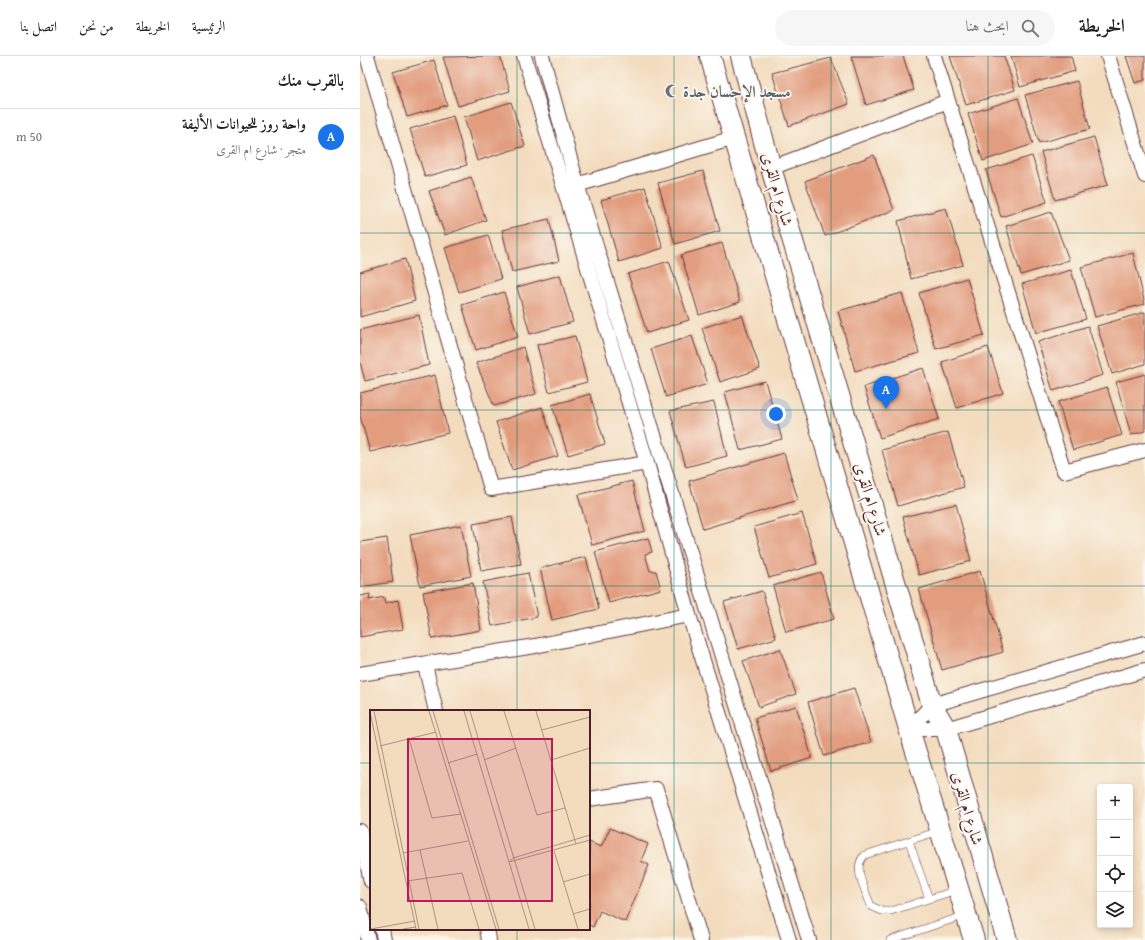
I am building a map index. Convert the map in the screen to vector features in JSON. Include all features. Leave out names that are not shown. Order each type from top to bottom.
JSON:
[{"type":"main road","name":"شارع ام القرى","points":[[710,56],[909,729],[974,940]]},
{"type":"main road","name":"شارع ام القرى","points":[[741,56],[771,168],[932,705],[946,729],[1006,940]]},
{"type":"street","points":[[367,56],[491,489],[647,463]]},
{"type":"street","points":[[524,56],[647,463],[689,615],[789,940]]},
{"type":"street","points":[[542,56],[577,184],[809,940]]},
{"type":"street","points":[[934,56],[1064,471],[1145,450]]},
{"type":"street","points":[[1108,56],[1144,169]]},
{"type":"street","points":[[771,168],[948,101]]},
{"type":"street","points":[[564,189],[734,138]]},
{"type":"street","points":[[360,674],[425,665],[535,646],[689,615]]},
{"type":"street","points":[[909,729],[932,705],[1145,643]]},
{"type":"street","points":[[425,665],[436,710]]},
{"type":"street","points":[[909,729],[946,729],[1145,670]]},
{"type":"street","points":[[590,799],[656,789],[700,940]]},
{"type":"street","points":[[370,831],[360,832],[370,877]]},
{"type":"street","points":[[360,907],[368,940]]},
{"type":"street","points":[[382,930],[384,940]]},
{"type":"street","points":[[487,930],[489,940]]},
{"type":"lane","points":[[941,831],[866,855],[860,859],[858,867],[871,906],[882,911],[891,911],[959,890]]},
{"type":"lane","points":[[909,841],[929,899]]},
{"type":"lane","points":[[890,940],[967,915]]},
{"type":"building","points":[[500,56],[510,91],[458,106],[443,57]]},
{"type":"building","points":[[851,56],[903,56],[914,90],[866,105]]},
{"type":"building","points":[[950,56],[1004,56],[1015,90],[966,105]]},
{"type":"building","points":[[1011,56],[1071,56],[1075,71],[1020,87]]},
{"type":"building","points":[[1126,56],[1145,56],[1145,80],[1135,83]]},
{"type":"building","points":[[831,58],[849,104],[789,126],[772,73]]},
{"type":"building","points":[[434,60],[447,105],[407,117],[393,72]]},
{"type":"building","points":[[1077,81],[1090,129],[1039,143],[1025,95]]},
{"type":"building","points":[[1018,98],[1033,144],[983,161],[968,114]]},
{"type":"building","points":[[511,102],[525,146],[477,161],[464,117]]},
{"type":"building","points":[[453,116],[467,165],[425,177],[410,129]]},
{"type":"building","points":[[1094,137],[1108,185],[1055,200],[1041,152]]},
{"type":"building","points":[[874,155],[894,210],[825,236],[805,181]]},
{"type":"building","points":[[1032,156],[1047,202],[1001,217],[986,170]]},
{"type":"building","points":[[703,171],[720,231],[675,244],[658,183]]},
{"type":"building","points":[[471,177],[486,220],[445,235],[429,191]]},
{"type":"building","points":[[645,187],[663,248],[619,262],[601,200]]},
{"type":"building","points":[[946,208],[963,265],[911,279],[898,221]]},
{"type":"building","points":[[1051,212],[1069,260],[1021,275],[1006,226]]},
{"type":"building","points":[[549,219],[559,261],[512,272],[502,230]]},
{"type":"building","points":[[488,235],[501,279],[459,292],[445,248]]},
{"type":"building","points":[[722,243],[740,302],[699,315],[681,255]]},
{"type":"building","points":[[1133,253],[1145,304],[1095,317],[1081,267]]},
{"type":"building","points":[[405,259],[415,301],[360,317],[360,272]]},
{"type":"building","points":[[669,261],[689,320],[647,333],[628,274]]},
{"type":"building","points":[[1071,270],[1086,319],[1036,333],[1022,284]]},
{"type":"building","points":[[560,275],[573,322],[530,334],[517,287]]},
{"type":"building","points":[[967,278],[984,335],[936,349],[919,293]]},
{"type":"building","points":[[504,292],[518,337],[476,350],[462,305]]},
{"type":"building","points":[[902,293],[919,353],[855,371],[838,311]]},
{"type":"building","points":[[1145,312],[1145,364],[1112,374],[1097,326]]},
{"type":"building","points":[[419,315],[429,365],[365,381],[360,362],[360,330]]},
{"type":"building","points":[[742,315],[760,369],[720,382],[702,328]]},
{"type":"building","points":[[1088,326],[1103,375],[1053,391],[1038,342]]},
{"type":"building","points":[[575,336],[587,382],[549,392],[537,345]]},
{"type":"building","points":[[692,336],[708,384],[666,397],[651,349]]},
{"type":"building","points":[[523,347],[536,394],[494,406],[476,363]]},
{"type":"building","points":[[988,347],[1003,393],[957,408],[942,362]]},
{"type":"building","points":[[923,368],[939,419],[880,438],[864,387]]},
{"type":"building","points":[[1145,374],[1145,431],[1131,435],[1116,382]]},
{"type":"building","points":[[435,375],[448,433],[370,452],[360,416],[360,393]]},
{"type":"building","points":[[765,381],[782,439],[740,450],[725,392]]},
{"type":"building","points":[[1107,387],[1122,435],[1073,450],[1058,402]]},
{"type":"building","points":[[590,394],[605,444],[568,455],[552,405]]},
{"type":"building","points":[[714,402],[727,456],[686,467],[670,411]]},
{"type":"building","points":[[542,407],[558,456],[512,470],[496,422]]},
{"type":"building","points":[[948,432],[964,487],[898,506],[882,450]]},
{"type":"building","points":[[784,453],[798,500],[703,529],[689,481]]},
{"type":"building","points":[[632,481],[645,531],[592,545],[578,495]]},
{"type":"building","points":[[956,504],[971,561],[919,575],[903,517]]},
{"type":"building","points":[[802,513],[817,564],[769,578],[754,527]]},
{"type":"building","points":[[512,517],[521,564],[481,571],[473,524]]},
{"type":"building","points":[[461,525],[471,576],[420,586],[410,535]]},
{"type":"building","points":[[387,538],[393,582],[360,587],[360,542]]},
{"type":"building","points":[[648,538],[652,552],[645,554],[650,571],[656,571],[661,589],[609,603],[595,552]]},
{"type":"building","points":[[586,557],[599,609],[552,620],[540,568]]},
{"type":"building","points":[[980,571],[1003,652],[942,670],[919,589]]},
{"type":"building","points":[[821,572],[834,619],[786,632],[773,586]]},
{"type":"building","points":[[528,573],[537,617],[492,626],[483,582]]},
{"type":"building","points":[[473,583],[481,630],[432,639],[423,592]]},
{"type":"building","points":[[762,591],[776,638],[738,649],[724,602]]},
{"type":"building","points":[[370,594],[369,600],[384,597],[385,603],[398,600],[403,629],[360,637],[360,596]]},
{"type":"building","points":[[780,649],[796,694],[759,707],[743,661]]},
{"type":"building","points":[[854,688],[871,742],[824,756],[808,702]]},
{"type":"building","points":[[796,706],[812,758],[771,771],[755,718]]},
{"type":"building","points":[[610,828],[648,844],[641,861],[649,865],[625,922],[600,911],[593,927],[590,926],[590,842],[601,847]]},
{"type":"place","name":"مسجد الإحسان جدة","points":[[672,91]]},
{"type":"place","name":"واحة روز للحيوانات الأليفة","points":[[886,409]]}]
